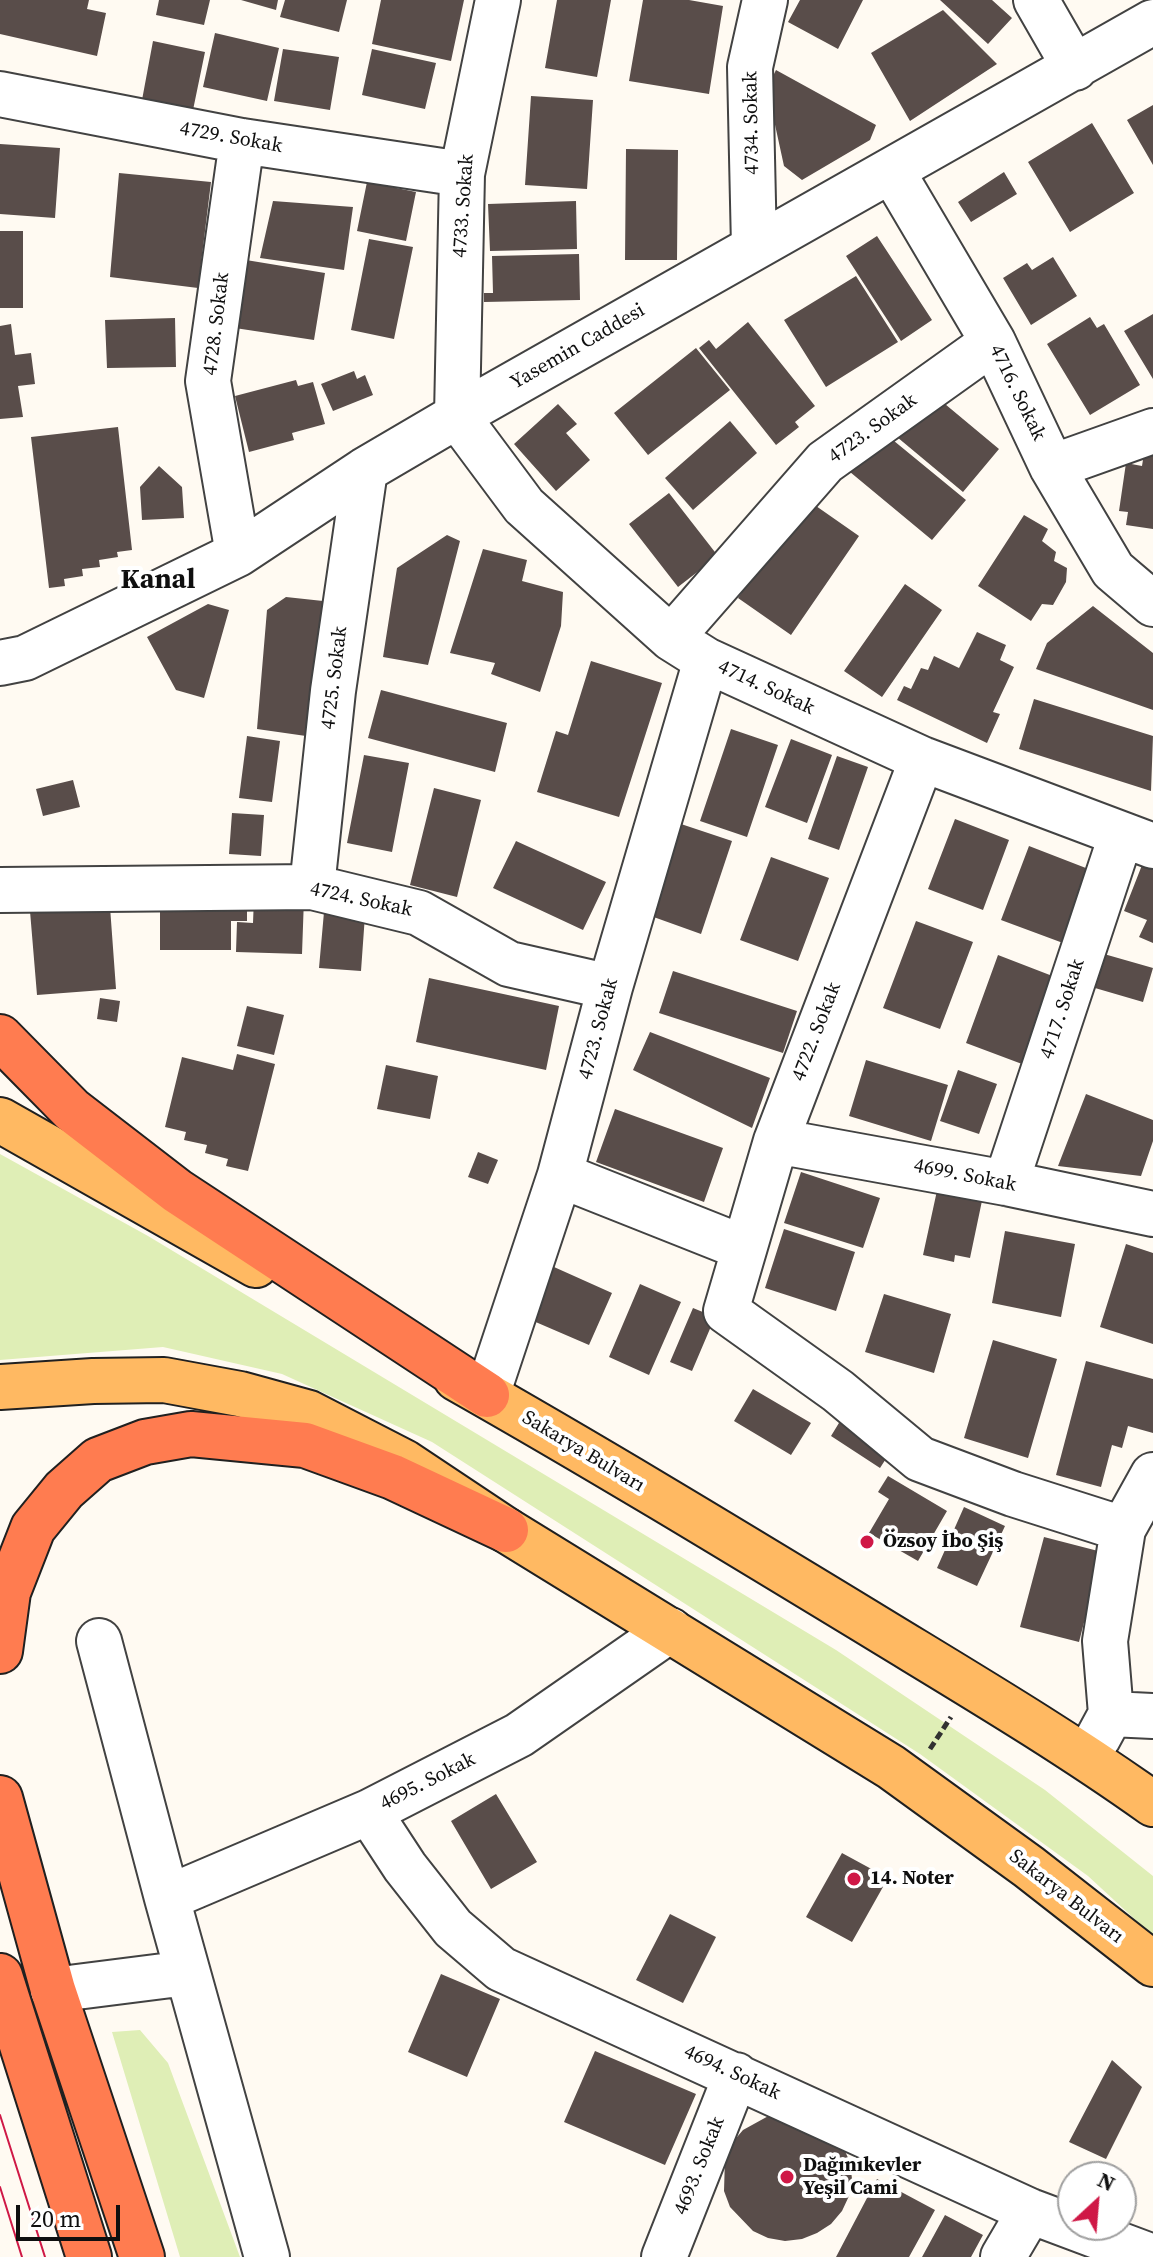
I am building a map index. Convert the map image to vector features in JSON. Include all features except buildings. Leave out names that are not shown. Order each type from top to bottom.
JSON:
[{"type":"highway","points":[[1,1031],[72,1110],[177,1191],[487,1395]]},
{"type":"highway","points":[[0,1651],[8,1592],[33,1528],[64,1490],[98,1460],[145,1442],[191,1434],[305,1445],[393,1477],[506,1530]]},
{"type":"highway","points":[[0,1798],[53,1990],[142,2257]]},
{"type":"highway","points":[[0,1976],[89,2257]]},
{"type":"main road","name":"Sakarya Bulvarı","points":[[0,1120],[487,1395],[729,1538],[1088,1758],[1153,1804]]},
{"type":"main road","name":"Sakarya Bulvarı","points":[[0,1387],[164,1380],[240,1394],[309,1413],[404,1462],[506,1530],[909,1781],[1029,1867],[1153,1964]]},
{"type":"street","name":"4733. Sokak","points":[[457,416],[462,174],[498,0]]},
{"type":"street","name":"4734. Sokak","points":[[754,247],[750,67],[765,0]]},
{"type":"street","points":[[1036,0],[1075,68]]},
{"type":"street","name":"Yasemin Caddesi","points":[[0,663],[25,658],[238,554],[365,470],[457,416],[1153,22]]},
{"type":"street","name":"4729. Sokak","points":[[0,94],[242,141],[462,174]]},
{"type":"street","name":"4728. Sokak","points":[[238,554],[208,381],[242,141]]},
{"type":"street","name":"4716. Sokak","points":[[892,171],[993,342],[1052,467],[1113,570],[1153,604]]},
{"type":"street","name":"4723. Sokak","points":[[487,1395],[560,1175],[610,987],[688,649],[825,462],[993,342]]},
{"type":"street","name":"4714. Sokak","points":[[457,416],[524,506],[688,649],[922,759],[1137,841]]},
{"type":"street","points":[[1052,467],[1153,431]]},
{"type":"street","name":"4725. Sokak","points":[[312,887],[333,691],[365,470]]},
{"type":"street","name":"4722. Sokak","points":[[922,759],[776,1141],[726,1311],[838,1391],[920,1459],[1013,1494],[1123,1529]]},
{"type":"street","name":"4717. Sokak","points":[[1006,1183],[1137,841]]},
{"type":"street","name":"4724. Sokak","points":[[0,890],[312,887],[419,913],[509,964],[610,987]]},
{"type":"street","name":"4699. Sokak","points":[[776,1141],[1006,1183],[1153,1214]]},
{"type":"street","points":[[560,1175],[744,1248]]},
{"type":"street","points":[[1088,1758],[1132,1715],[1105,1641],[1123,1529],[1153,1476]]},
{"type":"street","name":"4695. Sokak","points":[[167,1898],[369,1812],[519,1735],[670,1630]]},
{"type":"street","points":[[99,1641],[187,1973],[267,2257]]},
{"type":"street","name":"4694. Sokak","points":[[369,1812],[405,1867],[453,1928],[501,1969],[1030,2211],[1153,2257]]},
{"type":"street","points":[[53,1990],[187,1973]]},
{"type":"street","name":"4693. Sokak","points":[[664,2257],[736,2075]]},
{"type":"street","points":[[1003,2257],[1030,2211]]},
{"type":"path","points":[[909,1781],[971,1686]]},
{"type":"green space","points":[[0,1154],[148,1236],[836,1650],[1045,1790],[1153,1876],[1153,1936],[1088,1876],[920,1754],[432,1442],[282,1374],[163,1347],[0,1360]]},
{"type":"green space","points":[[140,2030],[168,2063],[240,2257],[180,2257],[112,2032]]},
{"type":"tram line","points":[[0,2115],[45,2257]]},
{"type":"tram line","points":[[0,2187],[22,2257]]},
{"type":"place","name":"Özsoy İbo Şiş","points":[[867,1542]]},
{"type":"place","name":"14. Noter","points":[[854,1879]]},
{"type":"place","name":"Dağınıkevler Yeşil Cami","points":[[787,2177]]},
{"type":"district","name":"Kanal","points":[[158,581]]}]
